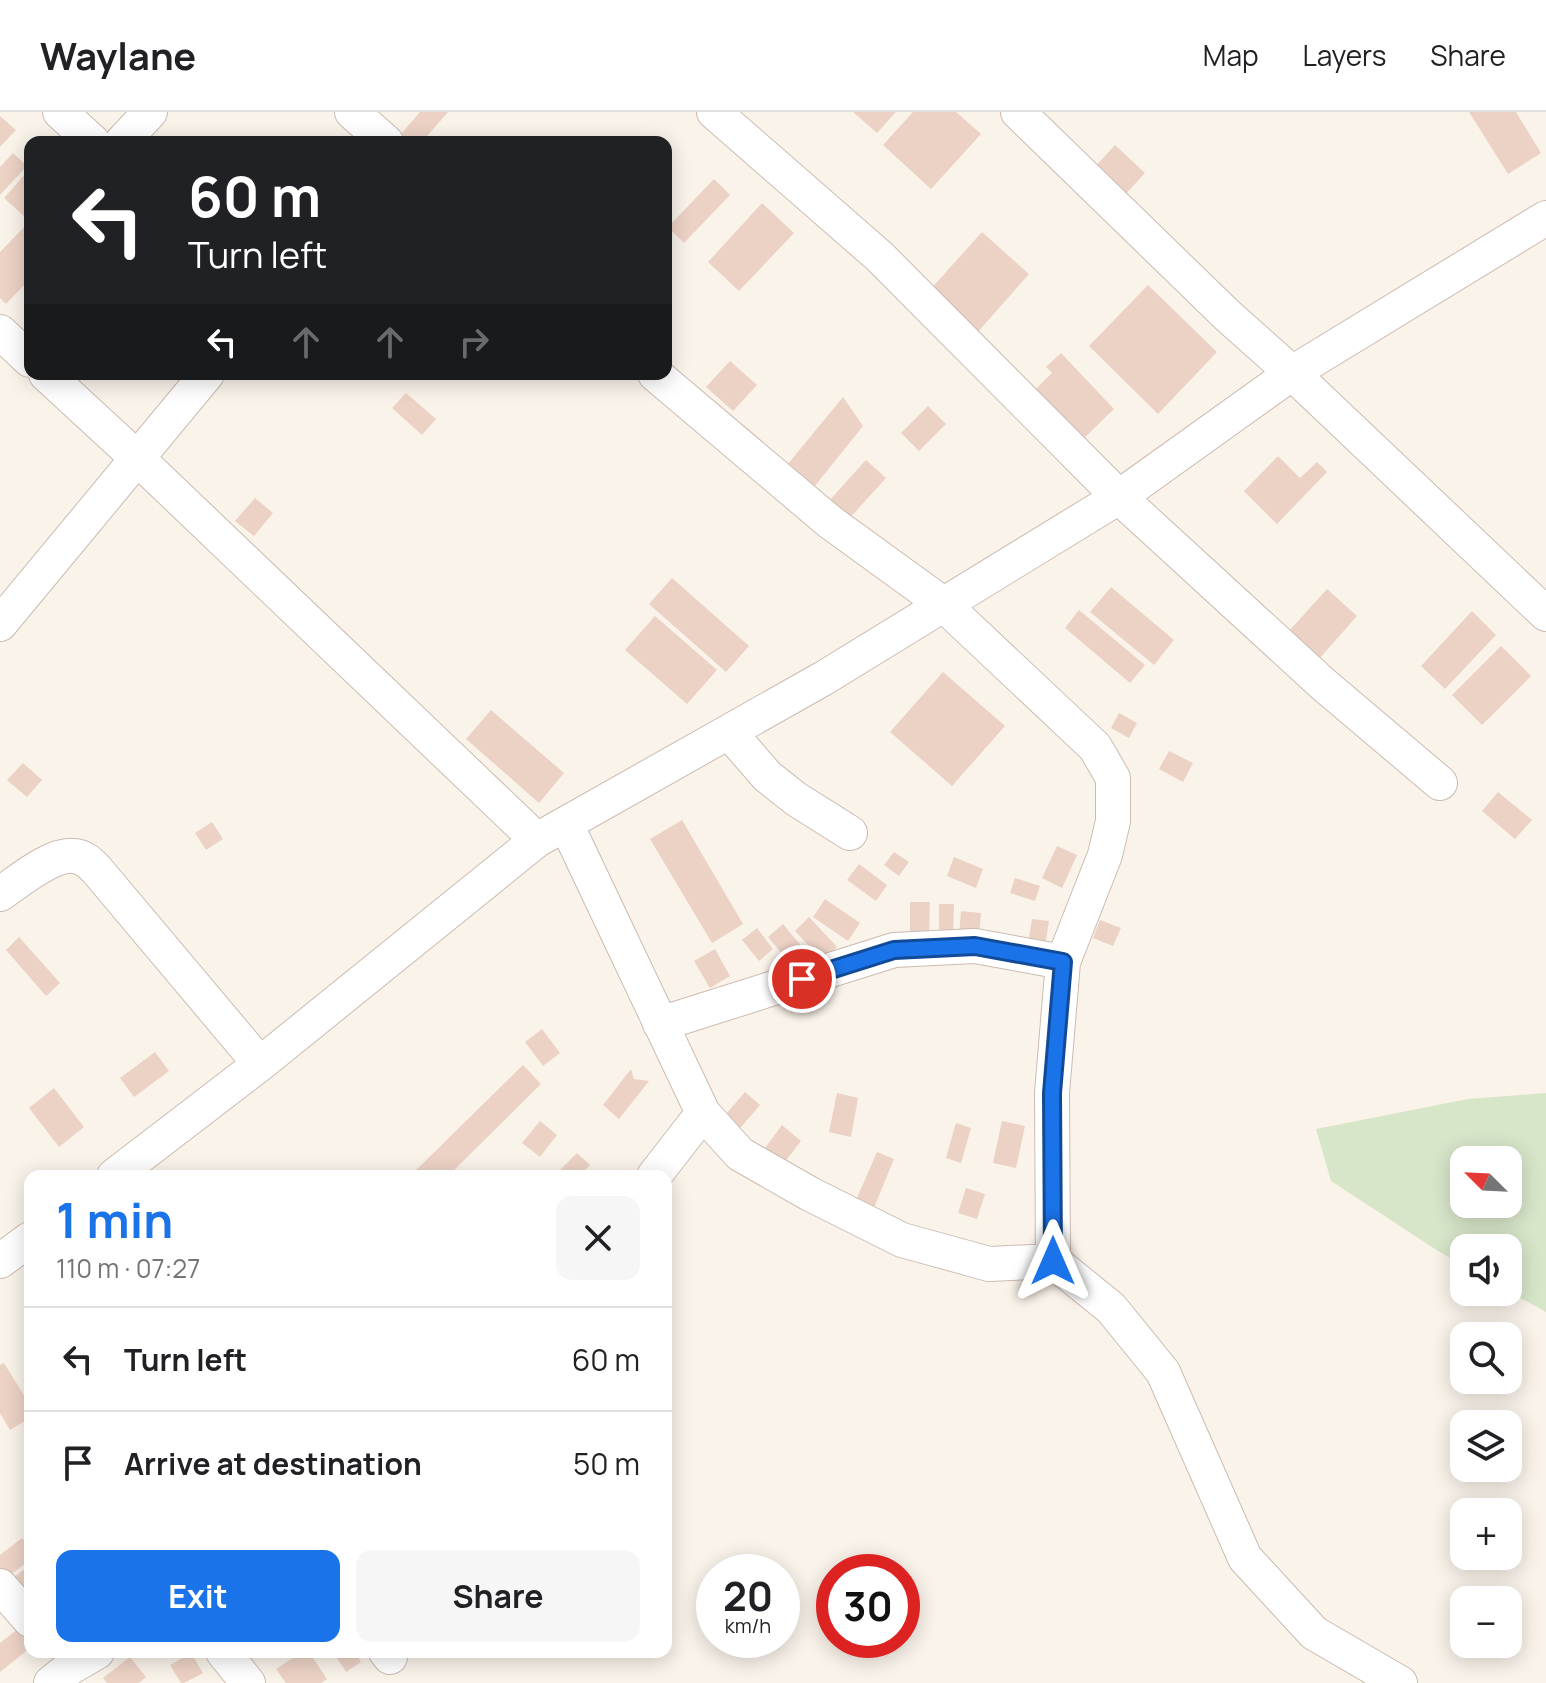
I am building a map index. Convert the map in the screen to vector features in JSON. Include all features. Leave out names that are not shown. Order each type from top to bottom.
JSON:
[{"type":"street","points":[[60,112],[86,136]]},
{"type":"street","points":[[128,136],[150,112]]},
{"type":"street","points":[[352,112],[379,136]]},
{"type":"street","points":[[714,112],[879,256],[1119,497],[1323,684],[1440,783]]},
{"type":"street","points":[[1018,112],[1227,315],[1546,614]]},
{"type":"street","points":[[122,1170],[551,832],[824,678],[1119,497],[1292,373],[1546,218]]},
{"type":"street","points":[[0,332],[24,354]]},
{"type":"street","points":[[52,380],[551,832],[660,1024],[703,1113],[740,1154],[810,1194],[902,1240],[989,1264],[1053,1261],[1111,1308],[1163,1372],[1245,1558],[1314,1633],[1400,1683]]},
{"type":"street","points":[[0,624],[202,380]]},
{"type":"street","points":[[662,380],[830,522],[943,604],[1095,747],[1113,778],[1113,821],[1105,855],[1063,962],[1052,1093],[1053,1261]]},
{"type":"street","points":[[729,732],[767,776],[796,799],[850,833]]},
{"type":"street","points":[[0,894],[52,860],[77,856],[87,860],[260,1064]]},
{"type":"street","points":[[660,1024],[894,950],[975,946],[1063,962]]},
{"type":"street","points":[[659,1170],[703,1113]]},
{"type":"street","points":[[0,1261],[24,1243]]},
{"type":"street","points":[[0,1586],[24,1613]]},
{"type":"street","points":[[228,1658],[248,1683]]},
{"type":"green space","points":[[1546,1093],[1546,1312],[1522,1299],[1522,1234],[1450,1234],[1450,1258],[1331,1181],[1316,1129],[1468,1099]]},
{"type":"building","points":[[420,112],[448,112],[427,136],[401,134]]},
{"type":"building","points":[[853,112],[896,112],[877,133]]},
{"type":"building","points":[[913,112],[956,112],[981,134],[931,189],[883,145]]},
{"type":"building","points":[[1469,112],[1516,112],[1541,153],[1508,174]]},
{"type":"building","points":[[0,116],[16,130],[0,147]]},
{"type":"building","points":[[1115,145],[1145,173],[1123,197],[1093,169]]},
{"type":"building","points":[[13,153],[24,163],[24,169],[0,195],[0,167]]},
{"type":"building","points":[[24,175],[24,216],[4,198]]},
{"type":"building","points":[[714,179],[730,195],[684,243],[672,231],[672,223]]},
{"type":"building","points":[[762,203],[794,233],[739,291],[708,262]]},
{"type":"building","points":[[24,227],[24,285],[6,304],[0,298],[0,252]]},
{"type":"building","points":[[982,232],[1029,274],[976,334],[929,291]]},
{"type":"building","points":[[1148,285],[1217,352],[1158,414],[1089,346]]},
{"type":"building","points":[[1061,353],[1114,409],[1081,441],[1034,391],[1052,373],[1046,367]]},
{"type":"building","points":[[730,361],[757,385],[733,411],[706,387]]},
{"type":"building","points":[[406,393],[436,419],[422,435],[392,408]]},
{"type":"building","points":[[843,397],[863,426],[810,492],[783,470]]},
{"type":"building","points":[[928,406],[946,424],[919,451],[901,433]]},
{"type":"building","points":[[1278,456],[1300,478],[1317,462],[1327,472],[1277,524],[1244,491]]},
{"type":"building","points":[[866,460],[886,478],[848,520],[828,502]]},
{"type":"building","points":[[255,498],[273,513],[254,536],[235,521]]},
{"type":"building","points":[[672,578],[749,646],[726,672],[649,604]]},
{"type":"building","points":[[1111,587],[1174,640],[1154,665],[1090,612]]},
{"type":"building","points":[[1327,589],[1357,616],[1319,659],[1289,631]]},
{"type":"building","points":[[1079,610],[1145,665],[1130,683],[1065,628]]},
{"type":"building","points":[[1472,611],[1496,635],[1445,689],[1421,666]]},
{"type":"building","points":[[655,616],[717,670],[687,704],[625,650]]},
{"type":"building","points":[[1501,646],[1531,676],[1482,725],[1452,695]]},
{"type":"building","points":[[943,672],[1005,726],[952,786],[890,732]]},
{"type":"building","points":[[491,710],[564,773],[539,803],[466,739]]},
{"type":"building","points":[[1119,713],[1137,723],[1129,738],[1111,728]]},
{"type":"building","points":[[1169,751],[1193,763],[1183,782],[1159,769]]},
{"type":"building","points":[[23,763],[42,780],[27,797],[7,780]]},
{"type":"building","points":[[1498,792],[1532,820],[1515,839],[1482,811]]},
{"type":"building","points":[[682,820],[743,924],[712,943],[650,839]]},
{"type":"building","points":[[212,822],[223,839],[206,850],[195,833]]},
{"type":"building","points":[[1057,846],[1077,855],[1062,888],[1042,878]]},
{"type":"building","points":[[894,852],[909,862],[899,876],[884,865]]},
{"type":"building","points":[[954,857],[983,869],[976,888],[947,876]]},
{"type":"building","points":[[859,864],[887,885],[876,901],[847,880]]},
{"type":"building","points":[[1015,878],[1040,886],[1035,901],[1010,893]]},
{"type":"building","points":[[825,899],[860,923],[848,941],[813,917]]},
{"type":"building","points":[[910,902],[930,902],[929,934],[910,935]]},
{"type":"building","points":[[939,904],[954,904],[953,935],[939,934]]},
{"type":"building","points":[[961,911],[981,913],[979,937],[959,935]]},
{"type":"building","points":[[809,917],[837,947],[823,961],[795,931]]},
{"type":"building","points":[[1032,919],[1049,921],[1044,952],[1027,949]]},
{"type":"building","points":[[1100,920],[1121,928],[1113,946],[1093,938]]},
{"type":"building","points":[[783,924],[802,947],[787,960],[768,937]]},
{"type":"building","points":[[757,928],[773,949],[759,961],[742,940]]},
{"type":"building","points":[[19,937],[60,983],[46,996],[6,950]]},
{"type":"building","points":[[715,949],[730,976],[710,988],[694,961]]},
{"type":"building","points":[[542,1029],[560,1053],[543,1066],[525,1042]]},
{"type":"building","points":[[155,1052],[169,1071],[134,1097],[120,1078]]},
{"type":"building","points":[[523,1065],[541,1084],[454,1170],[416,1170]]},
{"type":"building","points":[[631,1069],[634,1079],[649,1081],[619,1119],[603,1105]]},
{"type":"building","points":[[54,1088],[84,1127],[59,1147],[29,1108]]},
{"type":"building","points":[[745,1092],[760,1105],[735,1134],[720,1121]]},
{"type":"building","points":[[837,1093],[858,1098],[851,1137],[829,1132]]},
{"type":"building","points":[[540,1121],[557,1135],[540,1157],[522,1143]]},
{"type":"building","points":[[1002,1121],[1025,1126],[1016,1168],[993,1163]]},
{"type":"building","points":[[956,1123],[971,1128],[961,1163],[946,1158]]},
{"type":"building","points":[[782,1125],[801,1141],[784,1163],[765,1148]]},
{"type":"building","points":[[877,1152],[894,1159],[871,1215],[853,1207]]},
{"type":"building","points":[[577,1153],[590,1165],[585,1170],[560,1170]]},
{"type":"building","points":[[966,1188],[985,1194],[977,1219],[958,1213]]},
{"type":"building","points":[[4,1363],[24,1395],[24,1422],[10,1430],[0,1413],[0,1365]]},
{"type":"building","points":[[22,1538],[24,1540],[24,1565],[5,1579],[0,1572],[0,1555]]},
{"type":"building","points":[[24,1570],[24,1596],[22,1597],[10,1580]]},
{"type":"building","points":[[18,1629],[24,1636],[24,1653],[0,1672],[0,1643]]},
{"type":"building","points":[[129,1658],[146,1677],[139,1683],[107,1683],[103,1678]]},
{"type":"building","points":[[182,1658],[194,1658],[203,1673],[181,1683],[170,1665]]},
{"type":"building","points":[[293,1658],[313,1658],[327,1679],[321,1683],[286,1683],[276,1669]]},
{"type":"building","points":[[337,1658],[359,1658],[361,1662],[346,1672]]},
{"type":"route","points":[[802,979],[894,950],[975,946],[1063,962],[1052,1093],[1053,1261]]}]
